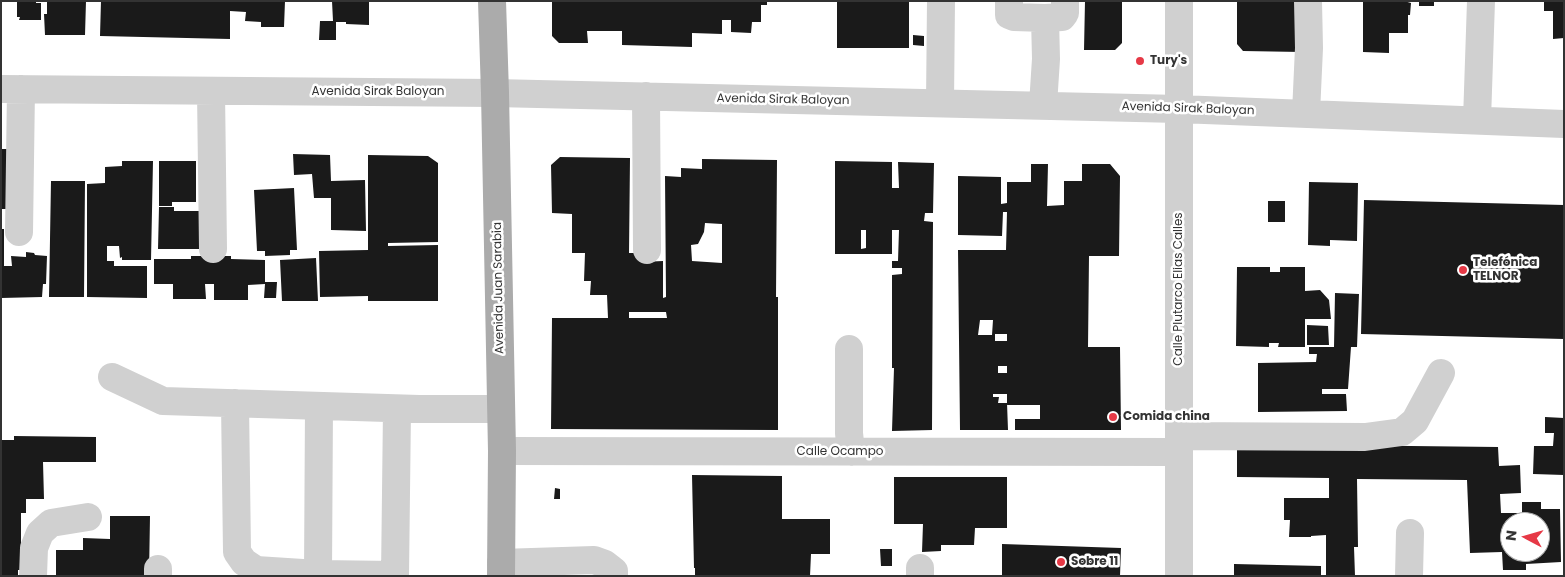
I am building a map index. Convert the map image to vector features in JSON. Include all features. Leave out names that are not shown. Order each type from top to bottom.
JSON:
[{"type":"main road","name":"Avenida Juan Sarabia","points":[[492,1],[502,450],[501,570]]},
{"type":"street","points":[[940,103],[941,1]]},
{"type":"street","points":[[1009,1],[1009,15],[1014,18],[1055,10],[1046,59],[1043,106]]},
{"type":"street","name":"Calle Plutarco Elias Calles","points":[[1179,1],[1179,576]]},
{"type":"street","points":[[1306,113],[1309,48],[1308,1]]},
{"type":"street","points":[[1477,120],[1481,1]]},
{"type":"street","name":"Avenida Sirak Baloyan","points":[[11,89],[646,96],[1179,109],[1564,124]]},
{"type":"street","points":[[11,89],[19,232]]},
{"type":"street","points":[[211,91],[213,249]]},
{"type":"street","points":[[646,96],[648,250]]},
{"type":"street","points":[[849,349],[849,433],[851,452]]},
{"type":"street","name":"Calle Ocampo","points":[[502,450],[851,452],[1179,444],[1365,437],[1402,432],[1415,421],[1441,373]]},
{"type":"street","points":[[112,377],[163,401],[397,409],[501,409]]},
{"type":"street","points":[[234,403],[237,552],[244,562],[256,570],[318,574],[395,576],[397,409]]},
{"type":"street","points":[[318,574],[319,406]]},
{"type":"street","points":[[33,576],[34,548],[40,533],[51,523],[88,517]]},
{"type":"street","points":[[1409,576],[1410,533]]},
{"type":"street","points":[[501,570],[594,560],[610,567],[614,571],[614,576]]},
{"type":"building","points":[[17,1],[36,1],[36,3],[41,3],[41,20],[19,20],[20,17],[17,17]]},
{"type":"building","points":[[47,1],[86,1],[85,35],[45,35],[44,14],[47,14]]},
{"type":"building","points":[[101,1],[285,1],[284,27],[261,27],[261,22],[245,21],[246,12],[230,11],[230,39],[100,36]]},
{"type":"building","points":[[332,1],[369,1],[369,25],[336,22],[336,40],[319,40],[320,21],[333,21]]},
{"type":"building","points":[[552,1],[767,1],[767,5],[761,5],[761,22],[752,22],[751,33],[731,32],[731,20],[722,20],[722,34],[692,33],[692,47],[622,45],[622,31],[587,31],[588,43],[559,43],[552,36]]},
{"type":"building","points":[[837,1],[909,1],[909,48],[837,48]]},
{"type":"building","points":[[1085,1],[1122,1],[1122,43],[1115,50],[1084,50]]},
{"type":"building","points":[[1237,1],[1301,1],[1302,52],[1243,51],[1237,44]]},
{"type":"building","points":[[1363,1],[1404,1],[1411,3],[1410,15],[1408,15],[1408,33],[1389,33],[1389,53],[1363,52]]},
{"type":"building","points":[[1419,1],[1434,1],[1434,6],[1419,6]]},
{"type":"building","points":[[1544,1],[1564,1],[1564,38],[1553,39],[1553,11],[1544,11]]},
{"type":"building","points":[[913,35],[924,36],[924,46],[913,45]]},
{"type":"building","points":[[1,149],[10,149],[11,209],[1,209]]},
{"type":"building","points":[[293,154],[330,155],[331,181],[365,180],[366,231],[331,230],[331,198],[314,198],[312,174],[294,175]]},
{"type":"building","points":[[368,155],[428,156],[438,163],[438,242],[388,243],[388,246],[438,245],[438,301],[368,301],[368,296],[320,297],[319,251],[368,250]]},
{"type":"building","points":[[560,157],[630,158],[629,253],[641,253],[641,262],[663,261],[663,298],[666,297],[665,176],[681,177],[681,168],[702,169],[702,159],[777,160],[776,297],[778,297],[778,430],[551,429],[552,318],[608,318],[607,295],[590,295],[591,281],[584,281],[585,253],[572,253],[572,214],[552,213],[551,165]],"holes":[[[705,223],[722,224],[722,263],[692,261],[691,245],[698,244],[704,232]],[[629,312],[666,312],[667,318],[629,318]]]},
{"type":"building","points":[[122,161],[153,161],[151,260],[122,260],[122,257],[120,258],[119,246],[107,246],[107,261],[114,261],[114,266],[147,266],[147,298],[87,297],[87,184],[105,183],[105,167],[122,166]]},
{"type":"building","points":[[159,161],[196,161],[196,202],[172,202],[172,206],[159,206]]},
{"type":"building","points":[[835,161],[892,162],[892,188],[899,188],[898,162],[934,163],[933,213],[925,213],[924,221],[933,222],[932,430],[892,431],[894,368],[892,368],[892,275],[902,274],[902,268],[892,268],[892,261],[898,261],[899,230],[892,230],[892,254],[835,254]],"holes":[[[861,230],[866,230],[866,248],[861,249]]]},
{"type":"building","points":[[1031,164],[1048,164],[1047,206],[1064,205],[1064,181],[1082,181],[1082,164],[1110,164],[1120,176],[1119,256],[1089,256],[1088,347],[1120,347],[1121,430],[1015,430],[1015,419],[1040,419],[1040,405],[1007,405],[1008,430],[960,430],[958,250],[1006,250],[1007,212],[1003,212],[1002,236],[958,235],[958,176],[1001,177],[1001,204],[1007,203],[1007,182],[1031,182]],"holes":[[[980,320],[993,320],[992,335],[978,335]],[[995,334],[1007,334],[1007,341],[995,341]],[[998,366],[1007,366],[1007,373],[998,373]],[[993,394],[1007,394],[1007,403],[998,403],[999,397],[993,397]]]},
{"type":"building","points":[[51,181],[85,181],[84,297],[49,297]]},
{"type":"building","points":[[1309,182],[1358,183],[1357,241],[1330,240],[1330,246],[1308,245]]},
{"type":"building","points":[[294,188],[297,250],[290,250],[290,255],[265,256],[265,251],[257,251],[254,190]]},
{"type":"building","name":"Telefónica TELNOR","points":[[1364,200],[1564,205],[1564,339],[1361,334]]},
{"type":"building","points":[[1268,201],[1285,201],[1285,222],[1268,222]]},
{"type":"building","points":[[159,207],[174,207],[174,211],[199,211],[199,249],[158,249]]},
{"type":"building","points":[[1,229],[4,229],[4,266],[12,266],[11,256],[26,257],[26,252],[47,256],[46,284],[43,284],[42,297],[1,298]]},
{"type":"building","points":[[191,256],[231,256],[231,259],[265,260],[265,282],[277,282],[276,298],[264,298],[265,284],[248,285],[248,300],[214,300],[214,284],[205,284],[206,299],[173,299],[173,284],[154,284],[154,259],[191,259]]},
{"type":"building","points":[[316,258],[318,301],[282,301],[280,260]]},
{"type":"building","points":[[1237,267],[1270,267],[1270,272],[1280,272],[1280,267],[1305,267],[1305,291],[1320,290],[1329,300],[1331,319],[1305,319],[1305,347],[1278,347],[1279,343],[1269,343],[1269,347],[1236,346]]},
{"type":"building","points":[[1335,293],[1359,294],[1357,347],[1351,347],[1348,389],[1322,389],[1322,394],[1346,394],[1347,411],[1258,412],[1258,363],[1316,362],[1317,354],[1309,354],[1309,347],[1334,347]]},
{"type":"building","points":[[1307,325],[1328,326],[1329,345],[1307,345]]},
{"type":"building","points":[[1545,417],[1564,418],[1564,475],[1533,474],[1534,446],[1553,446],[1554,433],[1545,433]]},
{"type":"building","points":[[14,436],[96,437],[96,462],[43,462],[44,499],[26,499],[26,513],[21,513],[21,570],[18,570],[18,576],[1,576],[1,440],[14,440]]},
{"type":"building","points":[[1237,444],[1498,447],[1499,466],[1520,465],[1521,493],[1500,494],[1500,552],[1470,553],[1467,480],[1357,479],[1358,547],[1354,547],[1355,576],[1326,576],[1326,535],[1289,537],[1290,520],[1284,520],[1284,498],[1329,498],[1329,478],[1237,477]]},
{"type":"building","points":[[692,475],[782,476],[782,519],[830,519],[830,554],[811,554],[810,576],[695,576]]},
{"type":"building","points":[[894,477],[1007,477],[1007,528],[975,528],[974,545],[941,545],[941,551],[922,552],[923,524],[894,524]]},
{"type":"building","points":[[555,488],[560,489],[560,499],[554,499]]},
{"type":"building","points":[[1522,502],[1541,502],[1541,509],[1560,509],[1561,562],[1526,564],[1526,570],[1503,570],[1503,562],[1550,562],[1550,512],[1522,512]]},
{"type":"building","points":[[110,516],[150,516],[149,576],[56,576],[56,550],[83,550],[83,538],[110,539]]},
{"type":"building","name":"Sobre 11","points":[[1002,544],[1121,548],[1120,576],[1002,576]]},
{"type":"building","points":[[880,549],[892,549],[892,566],[881,566]]},
{"type":"building","points":[[1234,564],[1321,566],[1321,576],[1234,576]]},
{"type":"place","name":"Tury's","points":[[1140,61]]},
{"type":"place","name":"Telefónica TELNOR","points":[[1463,270]]},
{"type":"place","name":"Comida china","points":[[1113,417]]},
{"type":"place","name":"Sobre 11","points":[[1061,562]]}]
